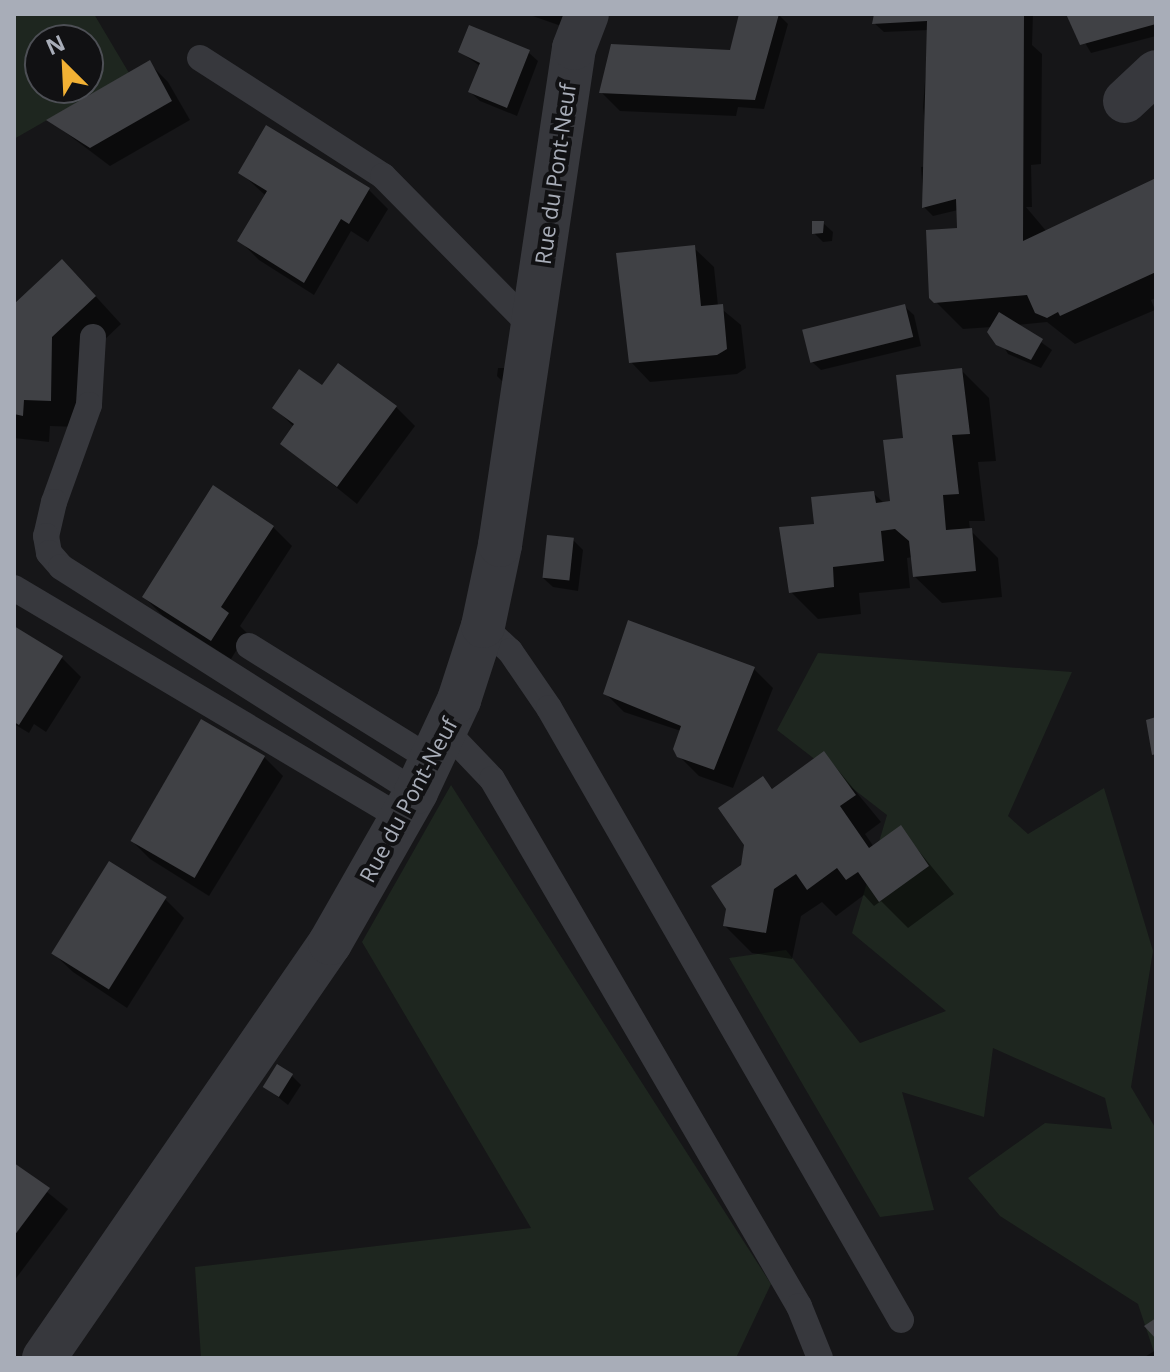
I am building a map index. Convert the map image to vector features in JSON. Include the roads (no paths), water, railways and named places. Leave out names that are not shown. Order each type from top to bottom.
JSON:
[{"type":"street","name":"Rue du Pont-Neuf","points":[[44,1358],[238,1083],[330,943],[424,775],[483,626],[580,31]]},
{"type":"lane","points":[[200,58],[383,176],[533,328]]},
{"type":"lane","points":[[93,337],[89,405],[54,502],[46,536],[49,553],[61,567],[424,775]]},
{"type":"lane","points":[[14,588],[424,775],[492,779],[799,1306],[820,1358]]},
{"type":"lane","points":[[483,626],[510,651],[549,708],[901,1320]]},
{"type":"lane","points":[[249,646],[424,775]]}]
